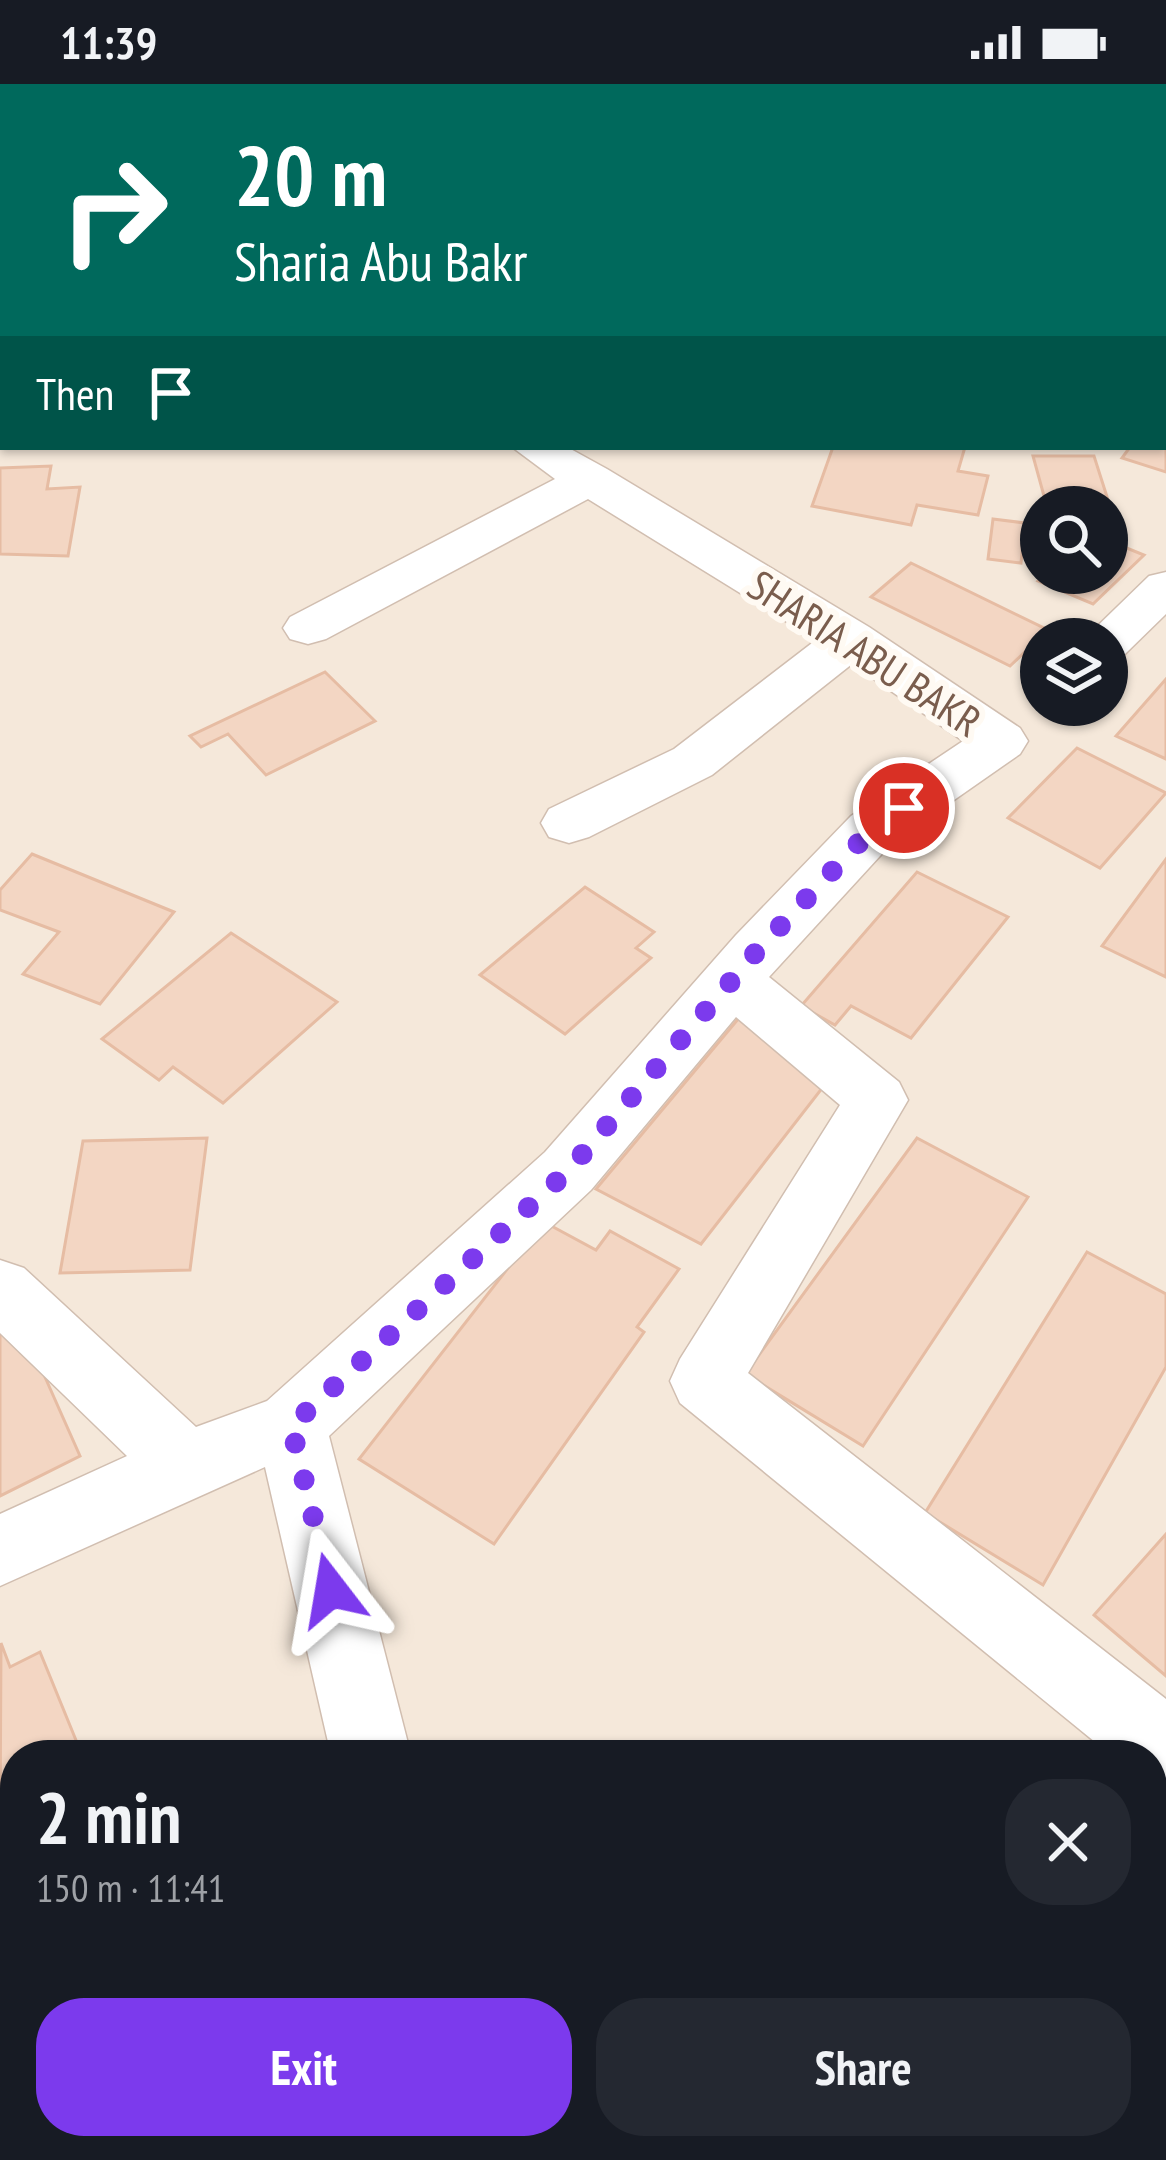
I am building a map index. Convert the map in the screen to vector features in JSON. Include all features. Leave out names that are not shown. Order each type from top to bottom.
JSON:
[{"type":"street","name":"SHARIA ABU BAKR","points":[[540,450],[851,639],[1020,723]]},
{"type":"street","points":[[308,628],[592,479]]},
{"type":"street","points":[[1128,622],[1166,587]]},
{"type":"street","points":[[569,823],[693,762],[851,639]]},
{"type":"street","name":"SHARIA ABU BAKR","points":[[0,1551],[184,1464],[291,1426],[568,1171],[732,980],[871,830],[1020,724]]},
{"type":"street","points":[[732,980],[877,1100],[705,1382],[1155,1740]]},
{"type":"street","points":[[0,1289],[184,1464]]},
{"type":"street","points":[[291,1426],[366,1740]]},
{"type":"shaded area","points":[[0,450],[1166,450],[1166,1740],[0,1740]]},
{"type":"building","points":[[832,450],[964,450],[958,471],[988,476],[978,515],[917,505],[911,525],[812,506]]},
{"type":"building","points":[[1128,450],[1166,450],[1166,472],[1122,458]]},
{"type":"building","points":[[1033,456],[1094,456],[1104,486],[1041,486]]},
{"type":"building","points":[[51,466],[47,489],[80,487],[68,556],[0,554],[0,468]]},
{"type":"building","points":[[993,519],[1020,522],[1020,563],[988,559]]},
{"type":"building","points":[[1128,549],[1144,555],[1128,570]]},
{"type":"building","points":[[911,563],[1023,618],[1020,657],[1010,666],[871,597]]},
{"type":"building","points":[[1069,594],[1103,594],[1093,604]]},
{"type":"building","points":[[325,672],[375,721],[266,775],[228,734],[201,747],[190,736]]},
{"type":"building","points":[[1166,679],[1166,759],[1116,736]]},
{"type":"building","points":[[1077,748],[1166,793],[1100,868],[1008,818]]},
{"type":"building","points":[[32,854],[174,912],[100,1004],[23,974],[59,932],[0,910],[0,890]]},
{"type":"building","points":[[1166,859],[1166,977],[1102,946]]},
{"type":"building","points":[[917,872],[1008,917],[911,1038],[851,1006],[835,1025],[801,1006]]},
{"type":"building","points":[[585,887],[654,932],[636,948],[651,958],[565,1034],[480,975]]},
{"type":"building","points":[[231,933],[337,1002],[223,1103],[173,1067],[159,1080],[102,1039]]},
{"type":"building","points":[[739,1018],[837,1069],[701,1244],[596,1189]]},
{"type":"building","points":[[207,1138],[190,1270],[60,1273],[83,1141]]},
{"type":"building","points":[[917,1138],[1028,1197],[863,1446],[745,1374]]},
{"type":"building","points":[[544,1222],[596,1250],[610,1231],[679,1269],[637,1327],[644,1332],[494,1544],[359,1459]]},
{"type":"building","points":[[1087,1252],[1166,1294],[1166,1367],[1043,1585],[925,1513]]},
{"type":"building","points":[[17,1314],[80,1456],[0,1496],[0,1322]]},
{"type":"building","points":[[1166,1534],[1166,1676],[1094,1615]]},
{"type":"building","points":[[1,1643],[10,1667],[40,1652],[76,1740],[0,1740]]},
{"type":"route","points":[[331,1590],[291,1426],[568,1171],[757,951],[871,830],[904,808]]}]
